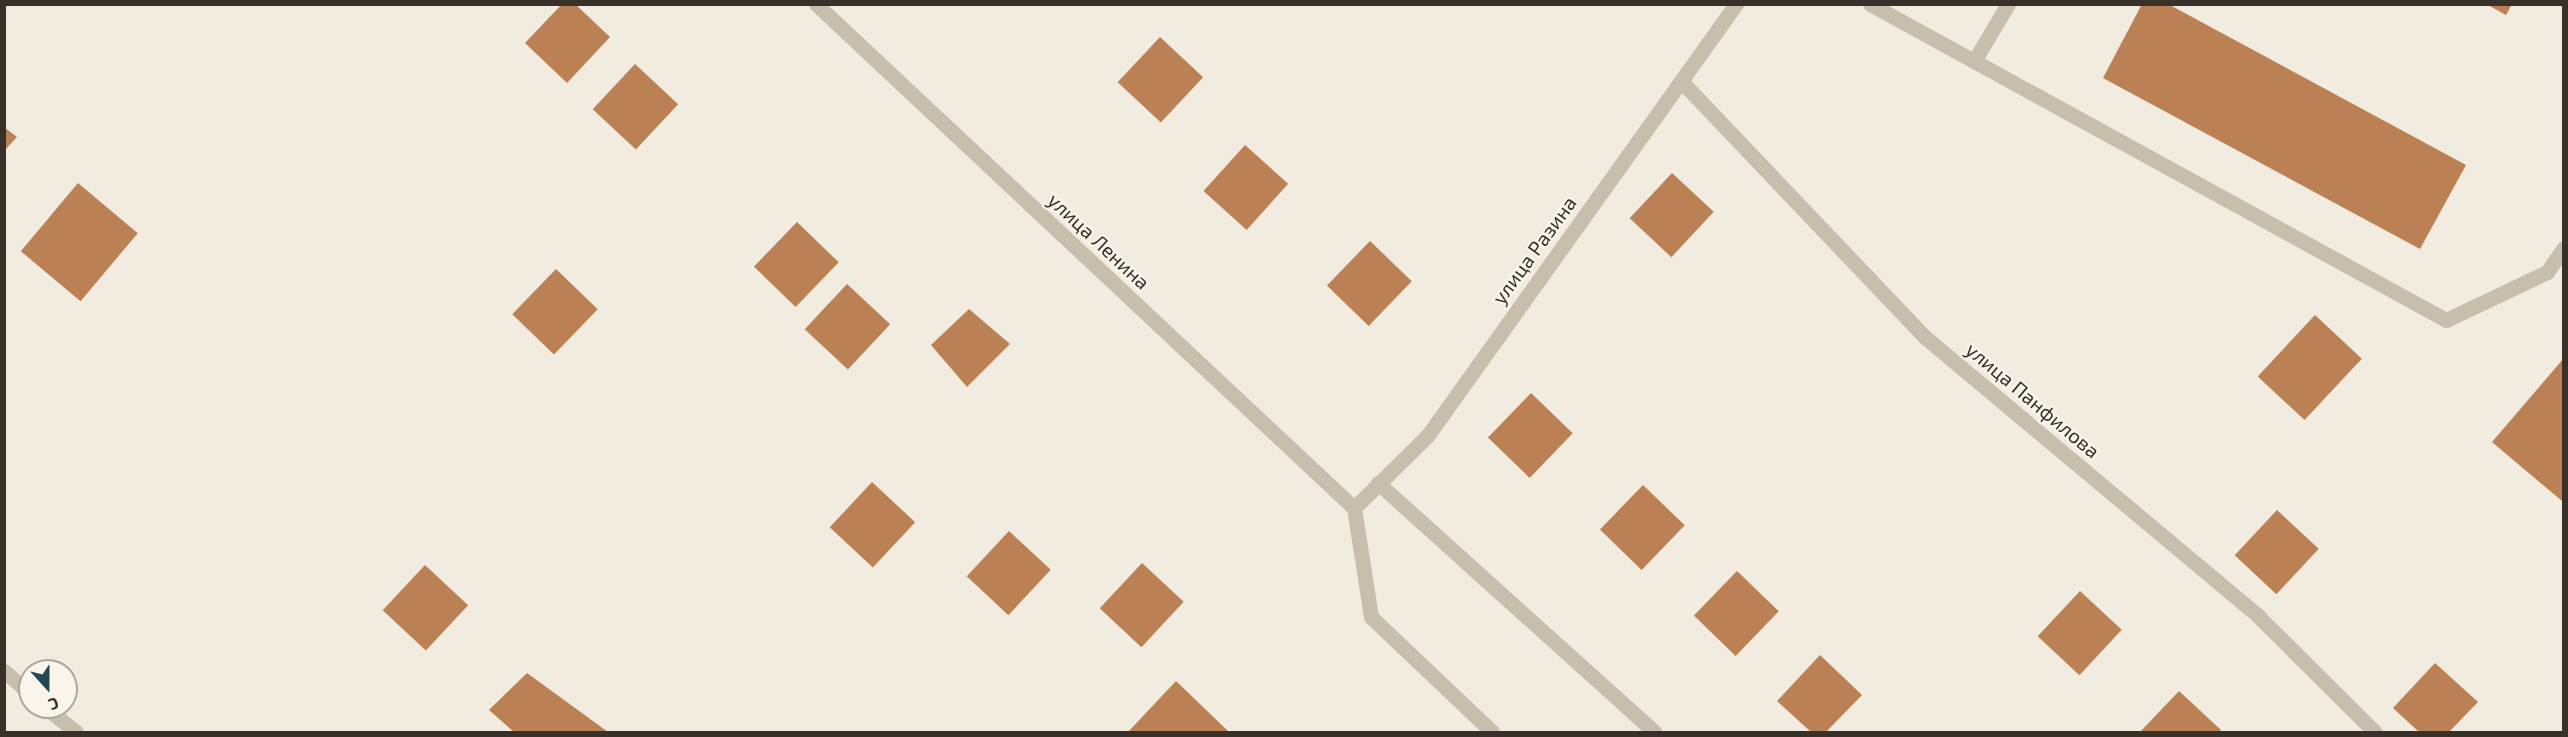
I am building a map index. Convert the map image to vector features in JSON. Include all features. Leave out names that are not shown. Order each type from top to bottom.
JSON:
[{"type":"street","name":"улица Ленина","points":[[816,4],[1354,508]]},
{"type":"street","name":"улица Разина","points":[[1354,508],[1428,435],[1736,4]]},
{"type":"street","points":[[1870,4],[2446,320],[2547,272],[2564,248]]},
{"type":"street","points":[[1974,61],[2008,4]]},
{"type":"street","name":"улица Панфилова","points":[[1681,81],[1926,338],[2258,616],[2375,732]]},
{"type":"street","points":[[1378,483],[1654,732]]},
{"type":"street","points":[[1354,508],[1371,617],[1492,732]]},
{"type":"street","points":[[4,671],[18,683]]},
{"type":"street","points":[[60,719],[76,732]]},
{"type":"building","points":[[562,4],[575,4],[610,37],[567,83],[525,43]]},
{"type":"building","points":[[2142,4],[2168,4],[2466,165],[2420,249],[2103,78]]},
{"type":"building","points":[[2486,4],[2512,4],[2506,15]]},
{"type":"building","points":[[1160,37],[1203,77],[1161,123],[1118,82]]},
{"type":"building","points":[[635,64],[678,104],[636,150],[593,109]]},
{"type":"building","points":[[4,127],[17,137],[4,151]]},
{"type":"building","points":[[1245,145],[1288,184],[1247,230],[1204,191]]},
{"type":"building","points":[[1672,173],[1714,212],[1671,257],[1630,218]]},
{"type":"building","points":[[78,183],[138,233],[81,301],[21,251]]},
{"type":"building","points":[[797,222],[839,262],[796,307],[754,267]]},
{"type":"building","points":[[1370,241],[1412,281],[1369,326],[1327,286]]},
{"type":"building","points":[[556,269],[598,309],[554,355],[512,314]]},
{"type":"building","points":[[847,284],[890,324],[848,370],[805,329]]},
{"type":"building","points":[[969,309],[1010,344],[967,387],[931,345]]},
{"type":"building","points":[[2315,315],[2362,359],[2305,420],[2258,376]]},
{"type":"building","points":[[2564,358],[2564,499],[2562,501],[2492,442]]},
{"type":"building","points":[[1531,393],[1573,433],[1530,478],[1488,438]]},
{"type":"building","points":[[872,482],[915,522],[873,568],[830,527]]},
{"type":"building","points":[[1643,485],[1685,525],[1642,570],[1600,530]]},
{"type":"building","points":[[2277,510],[2319,549],[2276,594],[2235,555]]},
{"type":"building","points":[[1009,531],[1051,570],[1008,615],[967,576]]},
{"type":"building","points":[[1142,563],[1184,602],[1141,647],[1100,608]]},
{"type":"building","points":[[425,565],[468,605],[426,651],[383,610]]},
{"type":"building","points":[[1737,571],[1779,611],[1736,656],[1694,616]]},
{"type":"building","points":[[2080,591],[2122,630],[2079,675],[2038,636]]},
{"type":"building","points":[[1820,655],[1862,695],[1826,732],[1811,732],[1777,701]]},
{"type":"building","points":[[2435,663],[2478,702],[2449,732],[2419,732],[2393,708]]},
{"type":"building","points":[[527,673],[608,732],[514,732],[489,710]]},
{"type":"building","points":[[1176,681],[1229,732],[1128,732]]},
{"type":"building","points":[[2179,691],[2221,730],[2219,732],[2140,732]]}]
